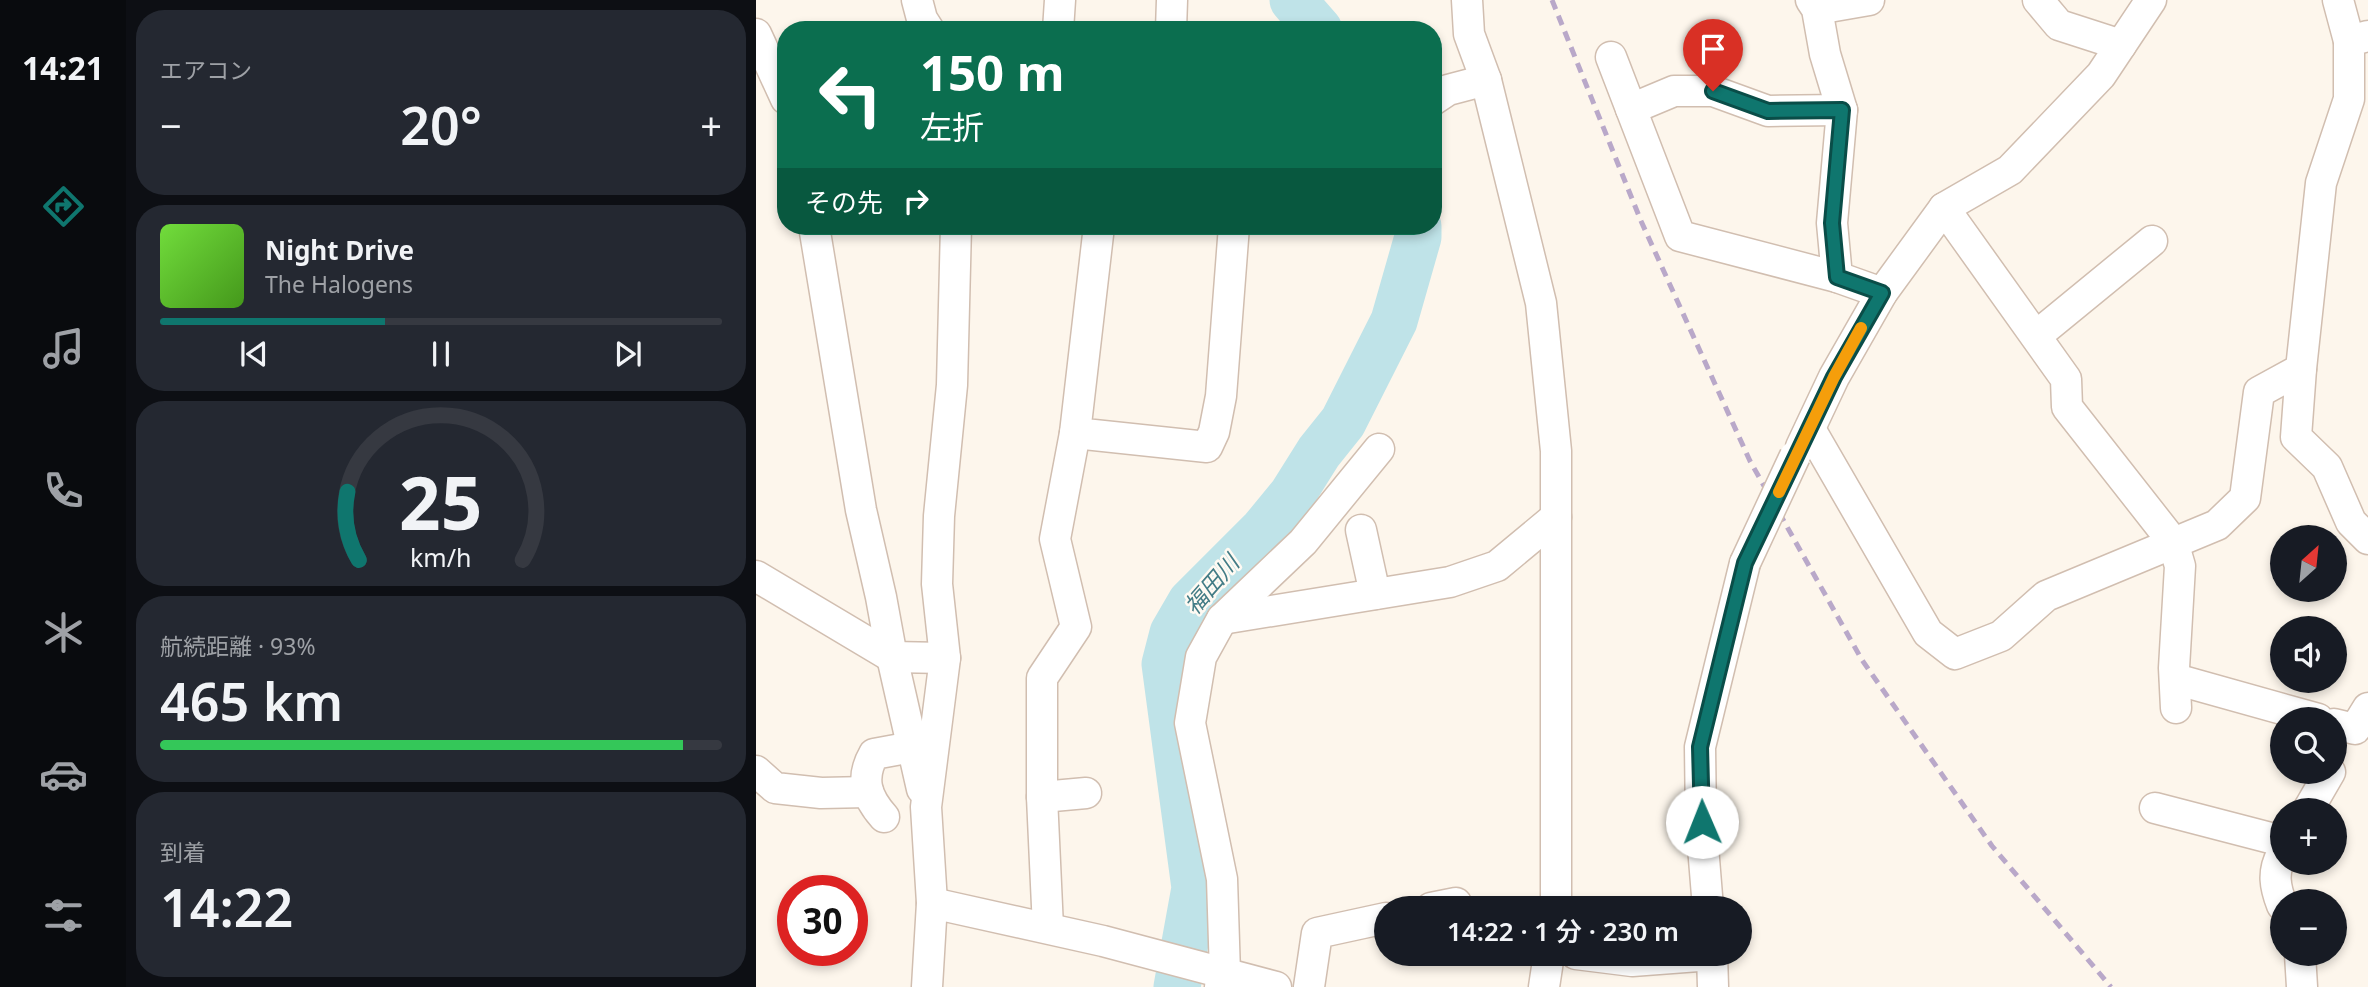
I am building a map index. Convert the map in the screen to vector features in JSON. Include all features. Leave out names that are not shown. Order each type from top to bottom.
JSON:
[{"type":"street","points":[[917,0],[923,21]]},
{"type":"street","points":[[1059,21],[1060,0]]},
{"type":"street","points":[[1171,21],[1172,0]]},
{"type":"street","points":[[1467,0],[1469,34],[1486,80],[1541,303],[1556,451],[1556,896]]},
{"type":"street","points":[[1837,277],[1832,223],[1842,110],[1814,5],[1869,0]]},
{"type":"street","points":[[2038,0],[2059,25],[2121,45]]},
{"type":"street","points":[[1707,896],[1700,747],[1745,563],[1834,377],[1882,293],[1944,208],[2010,170],[2101,75],[2151,0]]},
{"type":"street","points":[[2338,0],[2359,39],[2349,99],[2321,183],[2296,437],[2327,467],[2351,522],[2368,539]]},
{"type":"street","points":[[756,34],[777,80]]},
{"type":"street","points":[[1611,57],[1680,236],[1837,277],[1882,293]]},
{"type":"street","points":[[1442,94],[1486,80]]},
{"type":"street","points":[[1631,109],[1674,91],[1713,91],[1768,111],[1842,110]]},
{"type":"street","points":[[1944,208],[2066,379],[2067,407],[2173,542],[2180,566],[2176,693],[2270,710]]},
{"type":"street","points":[[815,235],[861,510],[926,807],[932,903],[927,987]]},
{"type":"street","points":[[926,807],[944,658],[936,584],[939,516],[951,385],[957,235]]},
{"type":"street","points":[[1048,928],[1042,797],[1042,678],[1076,627],[1055,539],[1075,433],[1099,235]]},
{"type":"street","points":[[1075,433],[1207,447],[1214,432],[1221,396],[1233,235]]},
{"type":"street","points":[[2036,336],[2152,241]]},
{"type":"street","points":[[1810,429],[1928,633],[1955,654],[2001,636],[2046,596],[2217,525],[2245,498],[2259,392],[2301,369]]},
{"type":"street","points":[[1222,981],[1222,879],[1191,723],[1201,657],[1222,619],[1303,542],[1379,449]]},
{"type":"street","points":[[1222,619],[1450,582],[1497,566],[1556,517]]},
{"type":"street","points":[[1361,530],[1375,594]]},
{"type":"street","points":[[756,576],[892,657],[944,658]]},
{"type":"street","points":[[884,817],[872,803],[868,792],[867,767],[874,754],[912,747]]},
{"type":"street","points":[[756,771],[775,788],[821,793],[868,792]]},
{"type":"street","points":[[1042,797],[1086,793]]},
{"type":"street","points":[[2155,808],[2270,838]]},
{"type":"street","points":[[932,903],[1159,956],[1222,981],[1276,987]]},
{"type":"street","points":[[1309,987],[1317,933],[1374,924]]},
{"type":"street","points":[[1544,987],[1547,966]]},
{"type":"street","points":[[1712,966],[1713,987]]},
{"type":"street","points":[[2301,966],[2302,987]]},
{"type":"waterway","name":"福田川","points":[[1293,0],[1311,21]]},
{"type":"waterway","name":"福田川","points":[[1177,987],[1195,888],[1165,664],[1173,633],[1191,602],[1264,529],[1292,495],[1319,452],[1343,422],[1394,321],[1418,235]]},
{"type":"railway","points":[[1552,0],[1641,221],[1750,461],[1862,660],[1992,846],[2111,987]]},
{"type":"slow traffic","points":[[1779,492],[1834,377],[1861,328]]},
{"type":"route","points":[[1702,822],[1700,747],[1745,563],[1834,377],[1882,293],[1837,277],[1832,223],[1842,110],[1768,111],[1713,91]]}]
